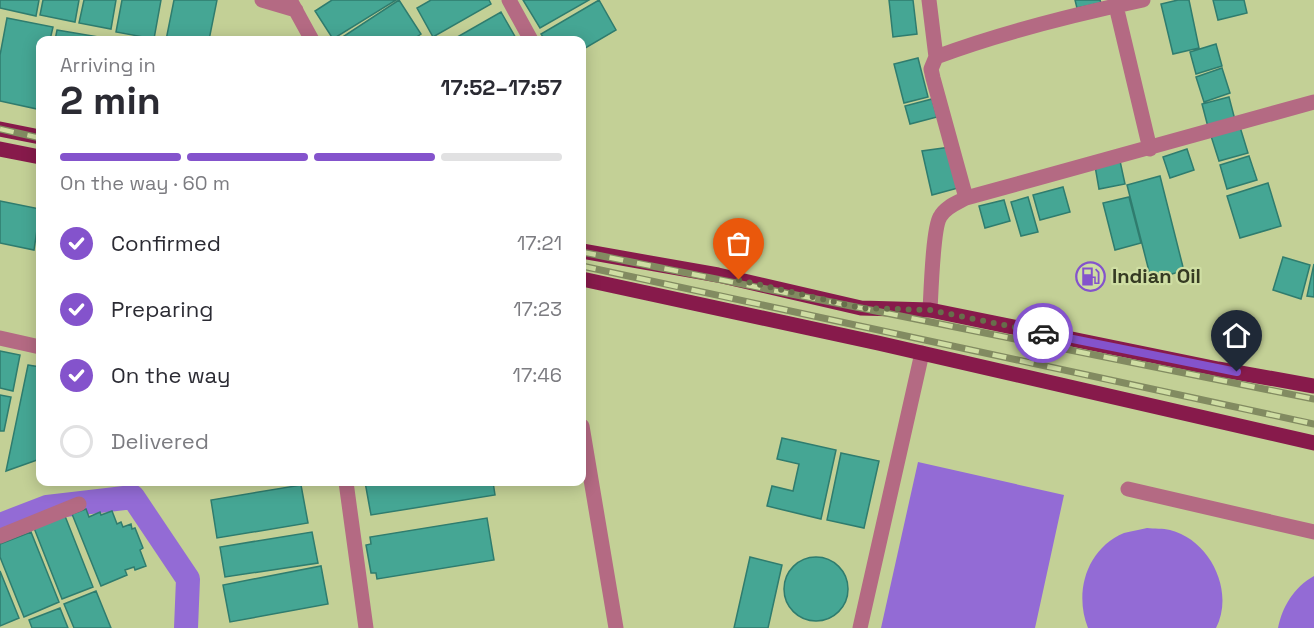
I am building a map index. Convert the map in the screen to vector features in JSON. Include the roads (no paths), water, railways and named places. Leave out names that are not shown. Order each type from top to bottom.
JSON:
[{"type":"main road","points":[[0,129],[36,136]]},
{"type":"main road","points":[[0,149],[36,156]]},
{"type":"main road","points":[[586,252],[718,275],[861,308],[930,310],[1218,369],[1314,386]]},
{"type":"main road","points":[[586,280],[922,353],[1314,443]]},
{"type":"street","points":[[262,0],[293,5],[310,36]]},
{"type":"street","points":[[509,0],[529,36]]},
{"type":"street","points":[[929,0],[936,57],[931,69],[966,198]]},
{"type":"street","points":[[936,57],[994,36],[1143,0]]},
{"type":"street","points":[[1116,6],[1150,149]]},
{"type":"street","points":[[930,310],[939,218],[944,211],[966,198],[1314,102]]},
{"type":"street","points":[[0,338],[36,346]]},
{"type":"street","points":[[860,628],[922,353]]},
{"type":"street","points":[[586,450],[616,628]]},
{"type":"street","points":[[347,486],[366,628]]},
{"type":"street","points":[[1128,489],[1314,532]]},
{"type":"street","points":[[0,536],[79,504]]},
{"type":"waterway","points":[[0,525],[47,507],[133,497],[188,579],[186,628]]},
{"type":"railway","points":[[0,129],[36,137]]},
{"type":"railway","points":[[586,253],[1314,399]]},
{"type":"railway","points":[[586,267],[1314,424]]},
{"type":"place","name":"Indian Oil","points":[[1091,276]]}]
